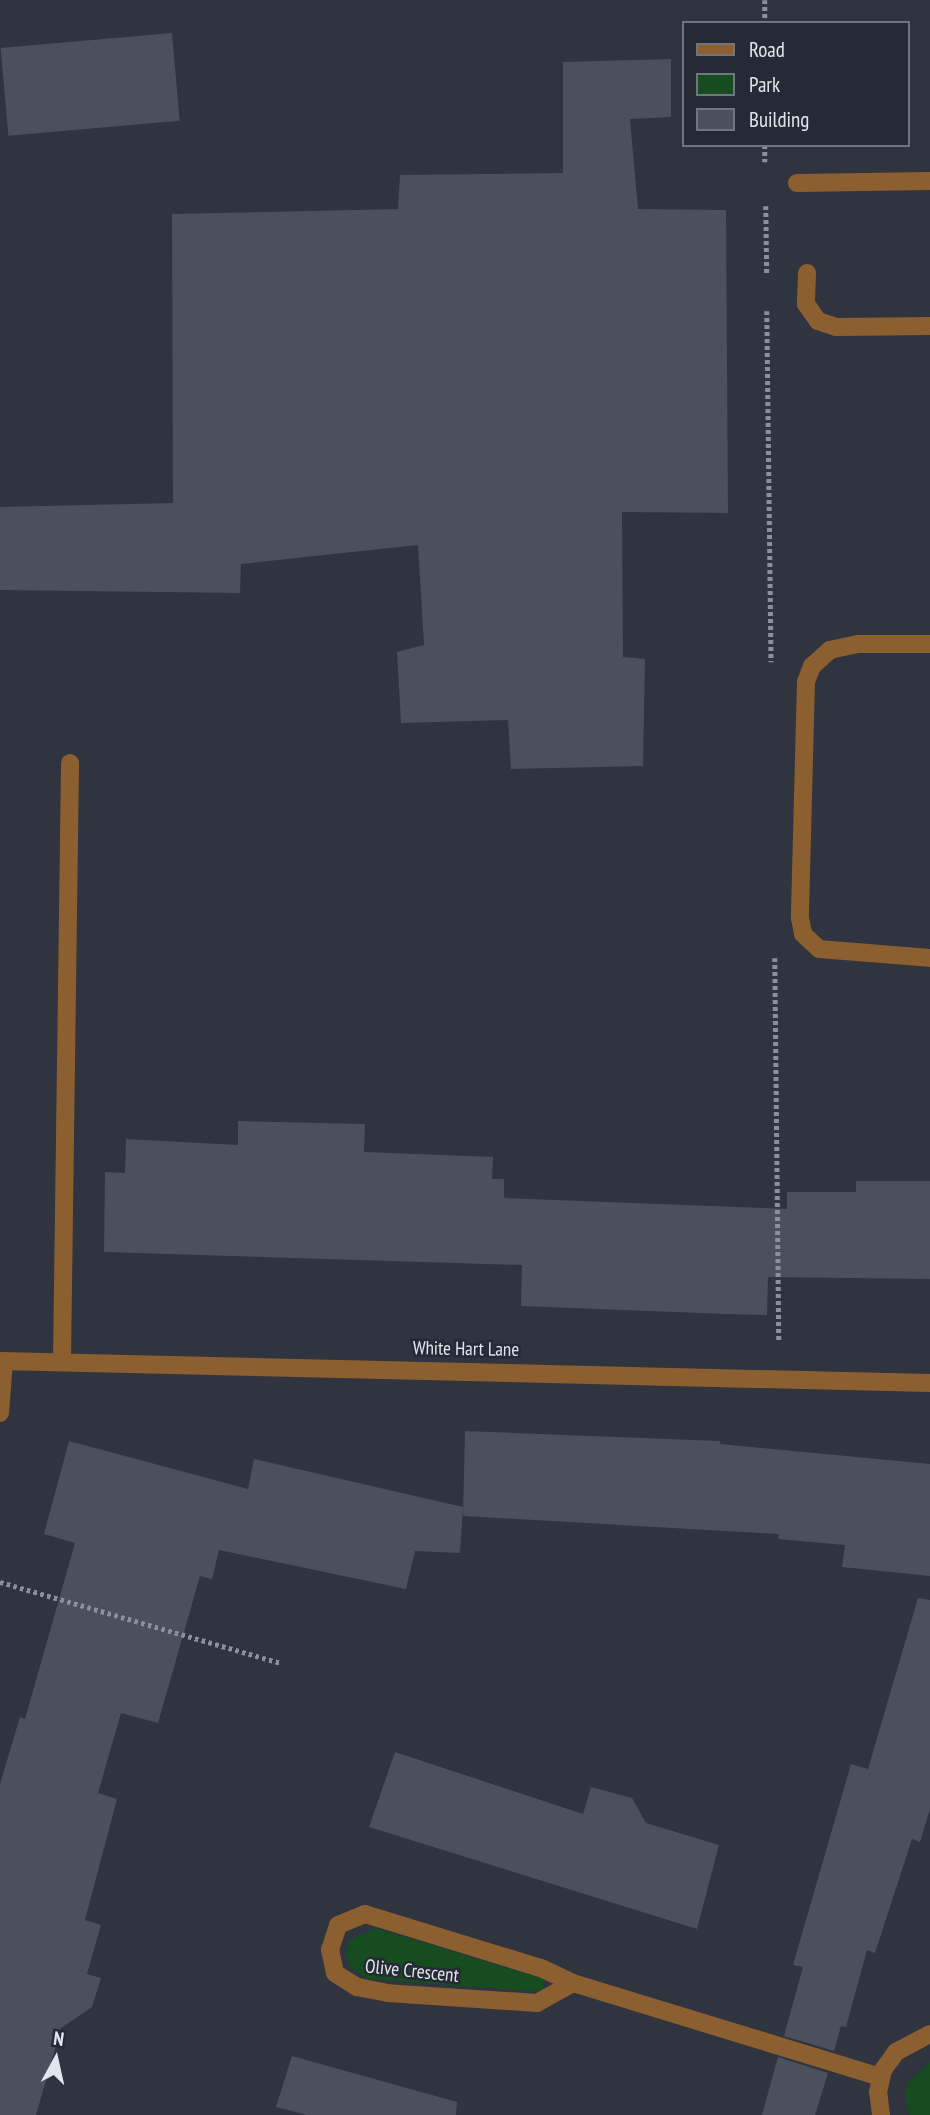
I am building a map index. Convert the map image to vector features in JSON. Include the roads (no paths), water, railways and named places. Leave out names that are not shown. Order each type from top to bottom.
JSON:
[{"type":"street","points":[[797,183],[930,181]]},
{"type":"street","points":[[807,273],[806,304],[818,321],[836,327],[930,326]]},
{"type":"street","points":[[930,644],[858,644],[830,650],[812,666],[807,682],[800,918],[803,934],[818,949],[930,958]]},
{"type":"street","points":[[62,1360],[70,763]]},
{"type":"street","name":"White Hart Lane","points":[[2,1361],[62,1360],[930,1383]]},
{"type":"street","points":[[0,1413],[2,1361]]},
{"type":"street","name":"Olive Crescent","points":[[573,1983],[537,2003],[388,1993],[357,1987],[335,1973],[330,1950],[338,1925],[365,1914],[541,1968],[573,1983],[881,2077]]},
{"type":"street","points":[[881,2115],[881,2077],[896,2052],[930,2034]]}]
